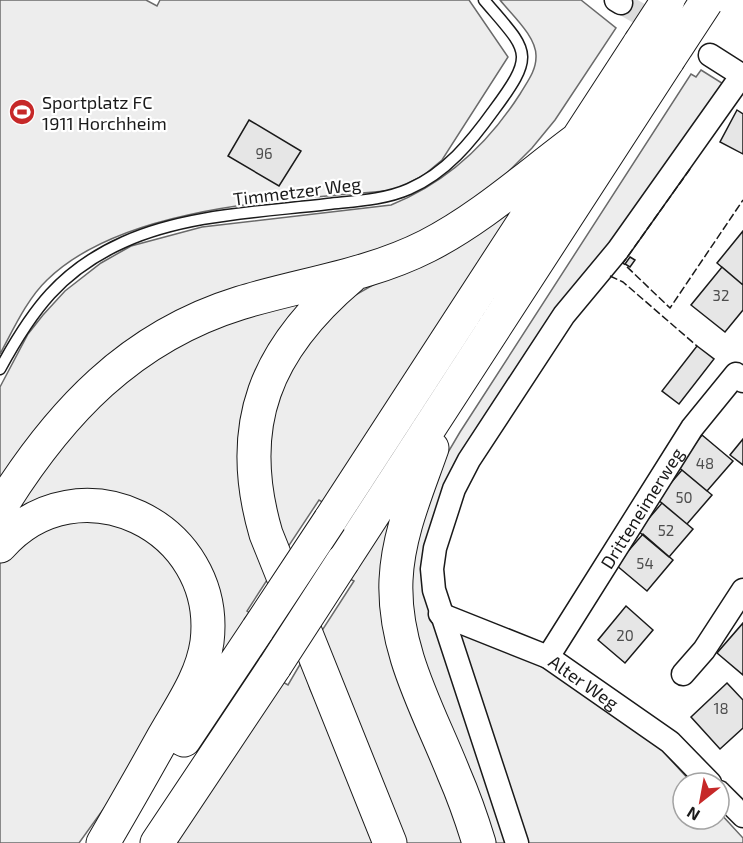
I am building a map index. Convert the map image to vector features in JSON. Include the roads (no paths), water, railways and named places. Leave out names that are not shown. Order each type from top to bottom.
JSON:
[{"type":"highway","points":[[113,843],[330,520],[668,0]]},
{"type":"highway","points":[[157,843],[275,666],[707,1]]},
{"type":"highway","points":[[0,508],[42,447],[94,388],[149,344],[182,326],[240,303],[357,272],[408,255],[447,234],[575,141]]},
{"type":"highway","points":[[357,272],[303,322],[273,369],[260,407],[256,430],[254,482],[266,534],[390,843]]},
{"type":"highway","points":[[451,394],[405,525],[396,580],[397,609],[400,634],[418,692],[454,773],[479,843]]},
{"type":"highway","points":[[0,546],[22,525],[56,510],[85,505],[116,508],[135,515],[169,537],[196,571],[202,589],[208,626],[198,675],[104,843]]},
{"type":"street","points":[[516,843],[440,614],[432,569],[435,548],[454,489],[469,460],[564,315],[618,250],[742,75],[710,55]]},
{"type":"street","name":"Dritteneimerweg","points":[[548,657],[692,428],[736,374],[743,381]]},
{"type":"street","points":[[683,674],[704,650],[743,590]]},
{"type":"street","name":"Alter Weg","points":[[440,614],[548,657],[670,742],[698,771]]},
{"type":"lane","name":"Timmetzer Weg","points":[[0,369],[21,330],[53,290],[80,267],[127,241],[190,223],[392,194],[428,179],[447,165],[475,137],[518,78],[522,65],[523,52],[519,41],[484,0]]},
{"type":"tunnel","points":[[621,3],[710,55]]},
{"type":"place","name":"Sportplatz FC 1911 Horchheim","points":[[22,112]]}]
